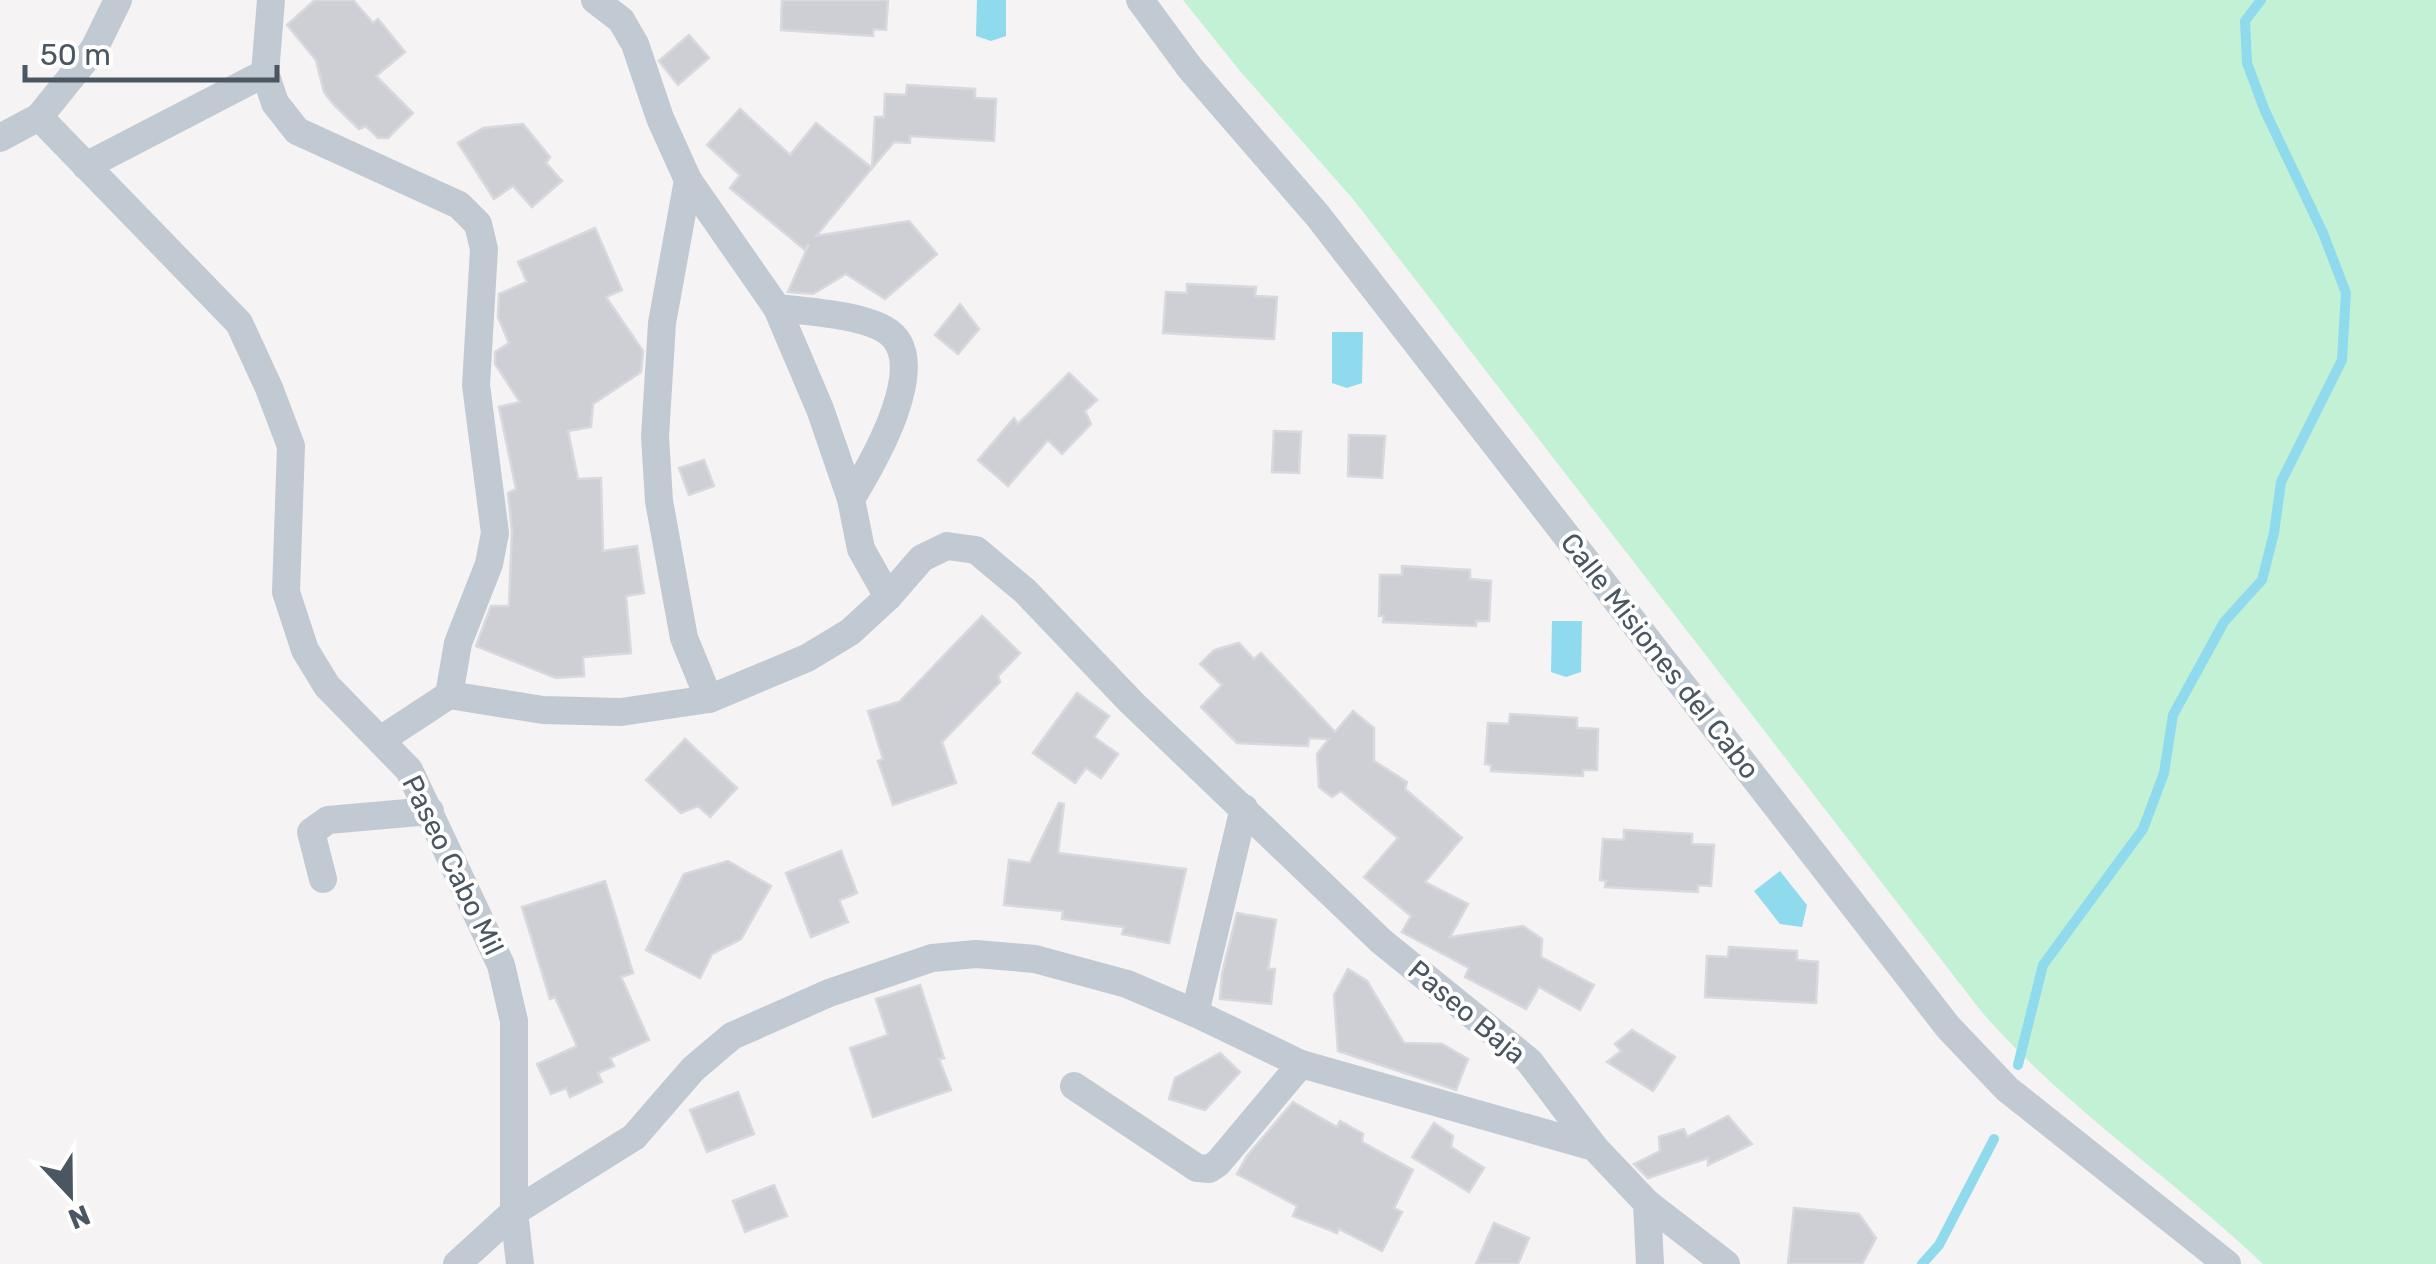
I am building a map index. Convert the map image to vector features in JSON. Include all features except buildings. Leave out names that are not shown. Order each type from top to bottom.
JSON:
[{"type":"street","points":[[0,138],[39,117],[94,49],[118,0]]},
{"type":"street","points":[[270,0],[265,74],[275,103],[298,130],[459,205],[478,224],[484,249],[476,385],[495,533],[489,564],[458,643],[449,696],[382,739]]},
{"type":"street","points":[[595,0],[621,20],[635,44],[660,118],[688,180],[777,308],[820,409],[851,499],[861,550],[888,597]]},
{"type":"street","name":"Calle Misiones del Cabo","points":[[1140,0],[1190,68],[1318,216],[1948,1027],[2007,1089],[2227,1264]]},
{"type":"street","points":[[86,166],[265,74]]},
{"type":"street","name":"Paseo Cabo Mil","points":[[39,117],[239,323],[270,388],[291,446],[286,592],[304,650],[328,686],[409,770],[501,965],[514,1021],[514,1212],[520,1264]]},
{"type":"street","points":[[688,180],[662,324],[656,436],[659,501],[684,638],[709,699]]},
{"type":"street","points":[[777,308],[828,314],[885,330],[897,342],[903,356],[898,404],[880,452],[851,499]]},
{"type":"street","name":"Paseo Baja","points":[[449,696],[542,710],[621,712],[709,699],[806,658],[850,632],[922,558],[947,546],[976,550],[1026,590],[1131,702],[1382,941],[1529,1061],[1594,1147],[1647,1203],[1726,1264]]},
{"type":"street","points":[[1196,1013],[1244,808]]},
{"type":"street","points":[[323,879],[311,832],[328,820],[430,810]]},
{"type":"street","points":[[457,1264],[514,1212],[634,1137],[692,1069],[732,1036],[829,992],[932,958],[976,954],[1035,958],[1127,984],[1301,1064],[1594,1147]]},
{"type":"street","points":[[1074,1086],[1197,1168],[1209,1169],[1218,1164],[1301,1064]]},
{"type":"street","points":[[1647,1203],[1650,1264]]},
{"type":"green space","points":[[1183,0],[2436,0],[2436,1264],[2263,1264],[2013,1046],[1981,1011],[1353,199]]},
{"type":"water","points":[[977,0],[1006,0],[1006,36],[991,41],[976,36]]},
{"type":"water","points":[[1332,332],[1363,332],[1362,383],[1347,388],[1332,383]]},
{"type":"water","points":[[1552,621],[1582,621],[1581,672],[1566,677],[1551,672]]},
{"type":"water","points":[[1780,871],[1807,905],[1802,927],[1780,924],[1754,891]]},
{"type":"waterway","points":[[2018,1065],[2043,965],[2143,829],[2164,773],[2173,715],[2224,622],[2262,580],[2281,482],[2342,360],[2346,293],[2247,63],[2245,21],[2261,0]]},
{"type":"waterway","points":[[1922,1264],[1939,1245],[1994,1139]]}]
